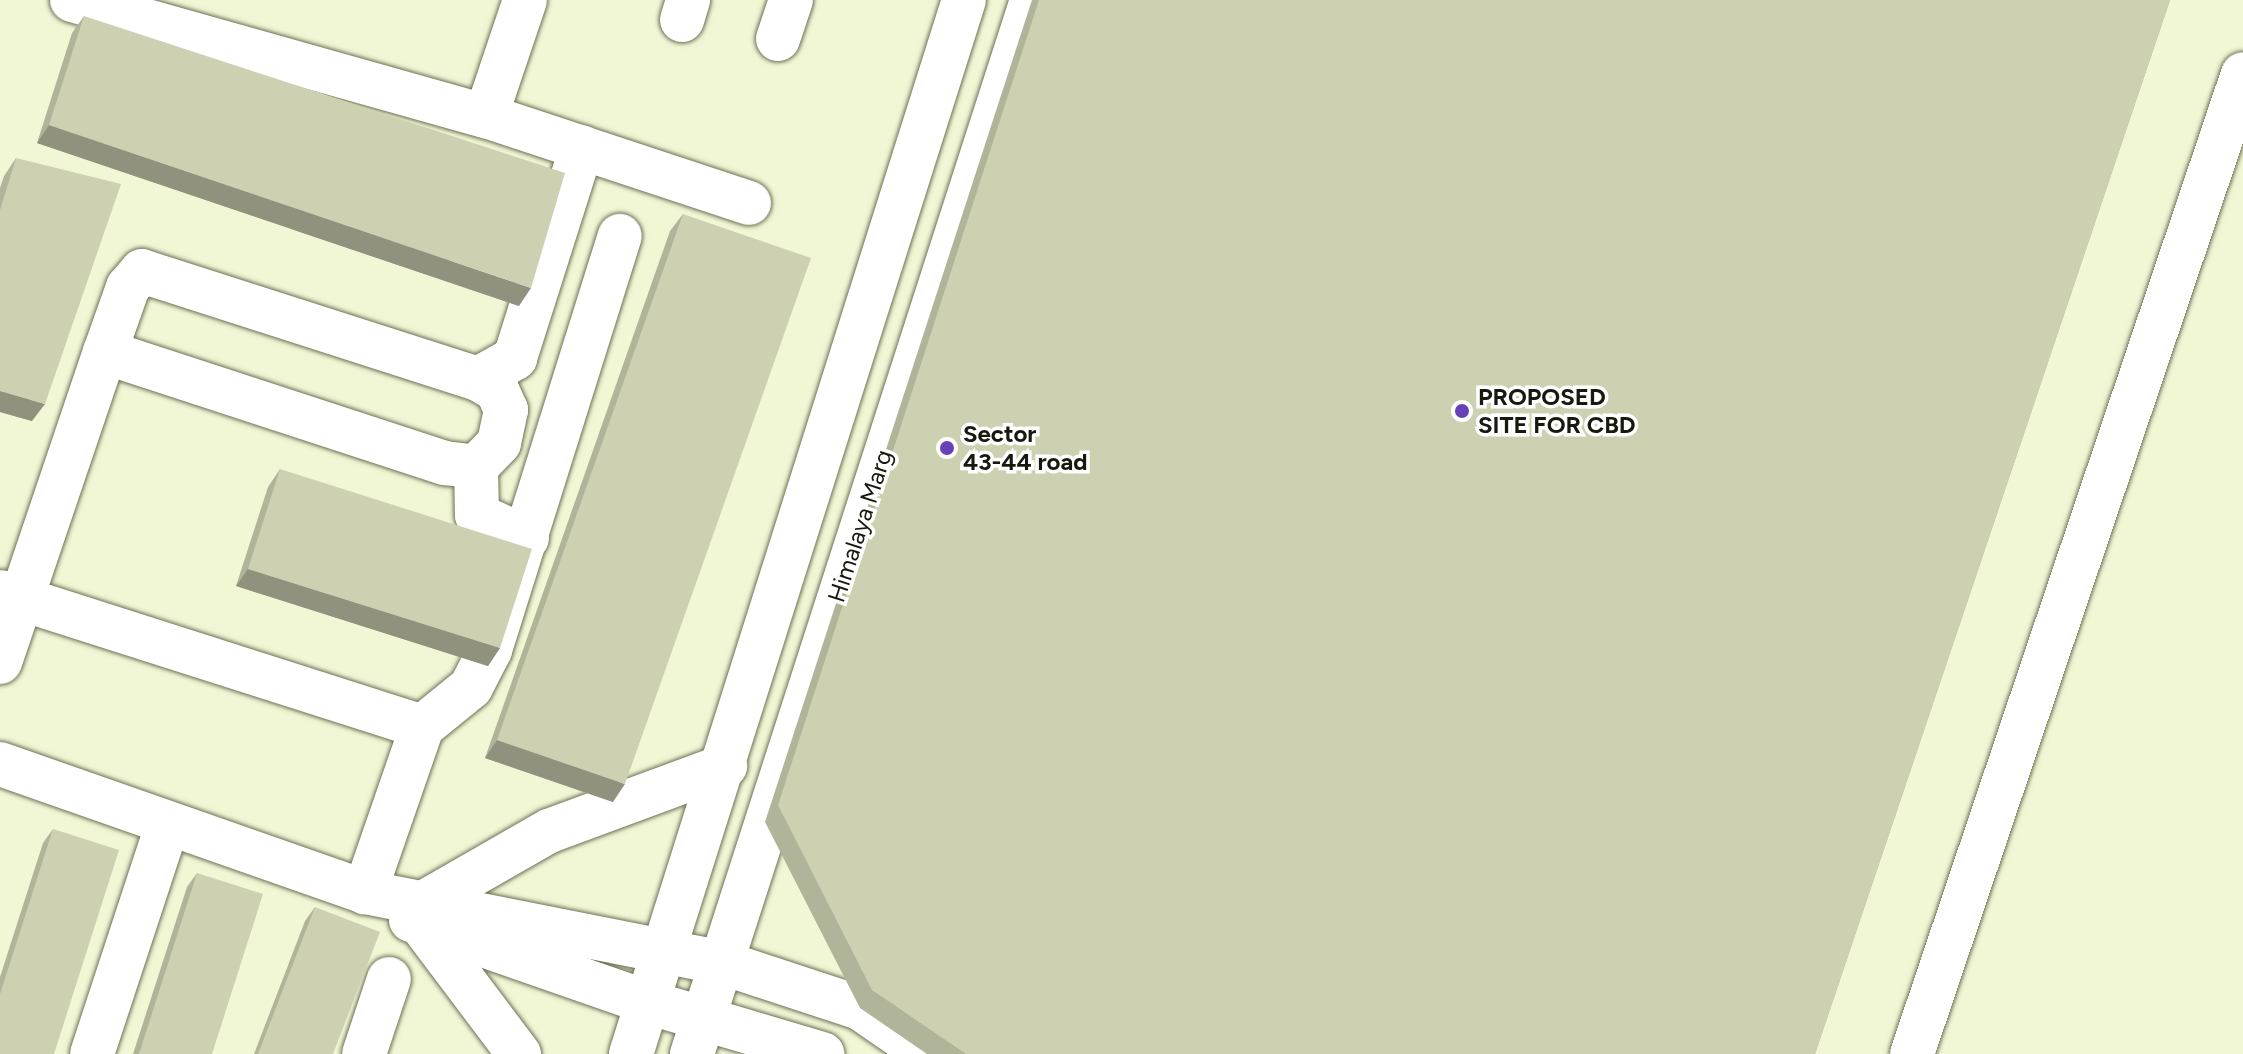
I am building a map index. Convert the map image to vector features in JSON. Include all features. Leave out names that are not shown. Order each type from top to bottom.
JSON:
[{"type":"street","points":[[72,0],[486,116],[749,203]]},
{"type":"street","points":[[486,116],[525,0]]},
{"type":"street","points":[[631,1054],[725,766],[964,0]]},
{"type":"street","name":"Himalaya Marg","points":[[698,1036],[1032,0]]},
{"type":"street","points":[[1912,1054],[2243,74]]},
{"type":"street","points":[[478,379],[515,358],[582,147]]},
{"type":"street","points":[[365,892],[422,727],[471,687],[490,650],[620,236]]},
{"type":"street","points":[[0,662],[9,595],[128,287],[142,271],[478,379],[497,390],[506,410],[499,443],[476,467],[477,515],[527,538]]},
{"type":"street","points":[[105,352],[445,463],[476,467]]},
{"type":"street","points":[[9,595],[422,727]]},
{"type":"street","points":[[0,764],[167,826],[365,892],[647,1002],[698,1036],[822,1054]]},
{"type":"street","points":[[424,915],[549,831],[725,766]]},
{"type":"street","points":[[765,822],[792,875]]},
{"type":"street","points":[[92,1054],[167,826]]},
{"type":"street","points":[[424,915],[720,962],[860,1008],[927,1054]]},
{"type":"street","points":[[424,915],[519,1054]]},
{"type":"street","points":[[833,955],[860,1008]]},
{"type":"street","points":[[364,1054],[389,979]]},
{"type":"building","name":"PROPOSED SITE FOR CBD","points":[[1039,0],[2170,0],[1815,1054],[966,1054],[872,990],[778,805]]},
{"type":"building","points":[[84,16],[565,173],[531,288],[49,125]]},
{"type":"building","points":[[16,158],[121,184],[45,404],[0,391],[0,210]]},
{"type":"building","points":[[683,214],[811,258],[625,784],[497,740]]},
{"type":"building","points":[[280,469],[532,549],[500,648],[248,569]]},
{"type":"building","points":[[53,829],[119,850],[54,1054],[0,1054],[0,994]]},
{"type":"building","points":[[197,873],[263,894],[212,1054],[139,1054]]},
{"type":"building","points":[[315,907],[380,932],[333,1054],[258,1054]]},
{"type":"place","name":"PROPOSED SITE FOR CBD","points":[[1462,411]]},
{"type":"place","name":"Sector 43-44 road","points":[[947,448]]}]
